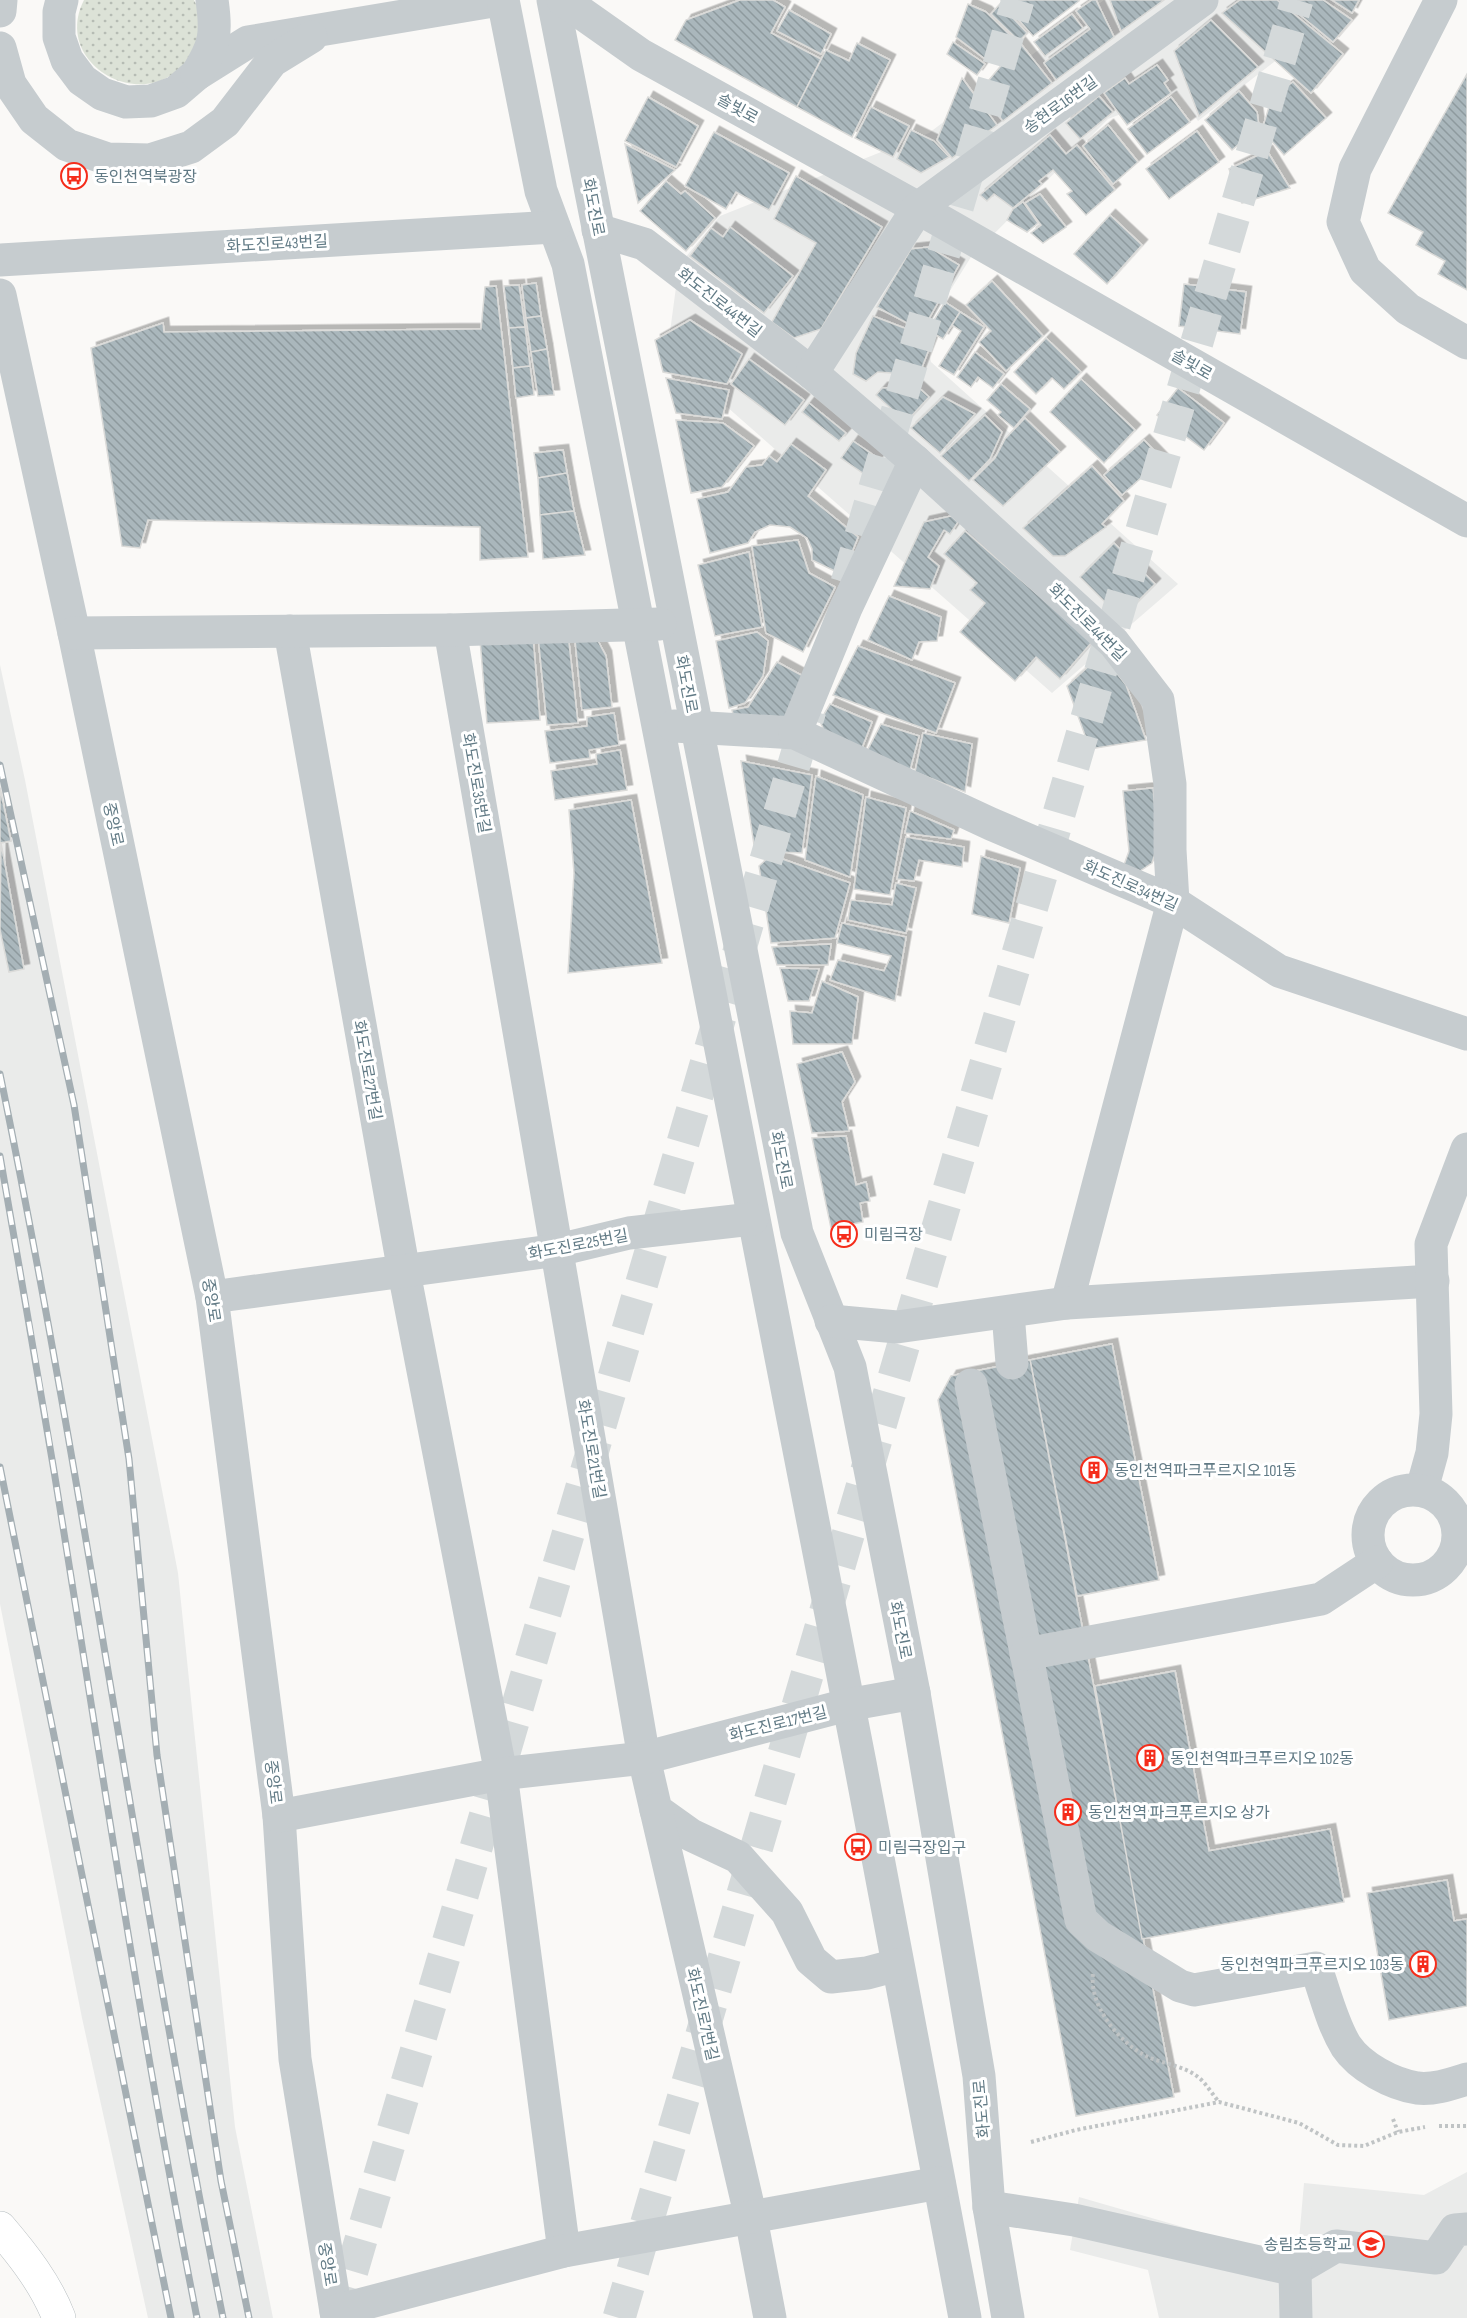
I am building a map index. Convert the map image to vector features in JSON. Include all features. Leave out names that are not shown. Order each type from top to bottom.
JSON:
[{"type":"main road","points":[[0,2228],[26,2259],[59,2318]]},
{"type":"street","points":[[0,11],[1,0]]},
{"type":"street","points":[[62,0],[59,12],[59,37],[67,60],[82,80],[102,94],[126,102],[151,102],[176,92],[197,74],[248,42],[501,0],[540,191],[568,264],[965,2318]]},
{"type":"street","points":[[197,74],[212,51],[216,24],[212,0]]},
{"type":"street","name":"화도진로","points":[[553,0],[797,1233],[850,1367],[914,1693],[979,2076],[989,2207],[1008,2318]]},
{"type":"street","name":"솔빛로","points":[[563,0],[641,55],[918,208],[1467,521]]},
{"type":"street","name":"송현로16번길","points":[[918,208],[1202,0]]},
{"type":"street","points":[[1441,0],[1355,169],[1343,222],[1365,270],[1408,309],[1467,343]]},
{"type":"street","points":[[0,48],[10,84],[34,119],[68,145],[108,159],[150,160],[191,147],[225,122],[272,61],[321,30]]},
{"type":"street","points":[[812,374],[918,208]]},
{"type":"street","name":"화도진로43번길","points":[[0,260],[554,227]]},
{"type":"street","name":"화도진로44번길","points":[[598,230],[644,244],[812,374],[915,461],[1114,643],[1158,700],[1170,784],[1173,902],[1067,1303]]},
{"type":"street","name":"중앙로","points":[[0,295],[74,633],[212,1297],[279,1816],[295,2059],[336,2315]]},
{"type":"street","points":[[795,733],[846,608],[915,461]]},
{"type":"street","points":[[74,633],[450,630],[676,624]]},
{"type":"street","name":"화도진로35번길","points":[[450,630],[540,1146]]},
{"type":"street","name":"화도진로27번길","points":[[290,631],[404,1272]]},
{"type":"street","name":"화도진로34번길","points":[[657,726],[696,726],[795,733],[991,824],[1173,902],[1279,971],[1467,1034]]},
{"type":"street","name":"화도진로21번길","points":[[540,1146],[644,1758]]},
{"type":"street","points":[[1422,1490],[1432,1453],[1436,1414],[1431,1244],[1467,1149]]},
{"type":"street","name":"화도진로25번길","points":[[212,1297],[558,1250],[629,1233],[753,1219]]},
{"type":"street","points":[[404,1272],[501,1774],[564,2251]]},
{"type":"street","points":[[831,1321],[897,1327],[1067,1303],[1433,1281]]},
{"type":"street","points":[[1008,1313],[1012,1363]]},
{"type":"street","points":[[971,1385],[1081,1920],[1098,1936],[1180,1986],[1194,1990],[1316,1968],[1337,2027],[1347,2047],[1361,2062],[1399,2083],[1418,2088],[1439,2087],[1467,2079]]},
{"type":"street","points":[[1406,1490],[1422,1490],[1436,1495],[1447,1504],[1455,1516],[1459,1530],[1460,1564],[1444,1569],[1432,1577],[1418,1580],[1404,1579],[1389,1574],[1377,1562],[1370,1549],[1367,1533],[1371,1518],[1379,1504],[1391,1494],[1406,1490]]},
{"type":"street","points":[[1026,1654],[1322,1599],[1377,1562]]},
{"type":"street","name":"화도진로17번길","points":[[279,1816],[501,1774],[644,1758],[847,1705],[914,1693]]},
{"type":"street","points":[[644,1758],[656,1810],[691,1835],[738,1857],[787,1912],[811,1960],[831,1977],[897,1965]]},
{"type":"street","name":"화도진로7번길","points":[[656,1810],[751,2218],[770,2318]]},
{"type":"street","points":[[336,2315],[564,2251],[939,2183]]},
{"type":"street","points":[[989,2207],[1074,2220],[1294,2270],[1336,2246],[1436,2258],[1455,2230],[1467,2229]]},
{"type":"street","points":[[1294,2270],[1296,2318]]},
{"type":"path","points":[[1098,1936],[1092,1983],[1095,1999],[1107,2019],[1126,2041],[1147,2056],[1170,2063],[1197,2076],[1219,2102]]},
{"type":"path","points":[[1031,2142],[1077,2130],[1219,2102],[1299,2123],[1338,2145],[1364,2146],[1398,2132],[1431,2126],[1467,2126]]},
{"type":"shaded area","points":[[84,0],[194,0],[199,18],[199,31],[194,49],[177,71],[156,82],[133,84],[112,78],[93,65],[81,47],[77,25]]},
{"type":"shaded area","points":[[1104,0],[1339,0],[1274,62],[1198,121],[1178,92],[1108,119],[971,257],[925,331],[931,362],[1178,584],[1052,693],[667,354],[679,265],[720,216],[929,133]]},
{"type":"shaded area","points":[[0,665],[25,780],[178,1573],[235,2127],[273,2318],[148,2318],[82,2018],[0,1604]]},
{"type":"shaded area","name":"송림초등학교","points":[[1467,2172],[1467,2318],[1159,2318],[1148,2270],[1070,2250],[1079,2197],[1252,2247],[1299,2240],[1304,2183],[1424,2195]]},
{"type":"building","points":[[740,0],[773,0],[785,7],[771,33],[821,59],[797,107],[675,40],[686,20]]},
{"type":"building","points":[[1001,0],[1079,0],[1079,1],[1033,36]]},
{"type":"building","points":[[1092,0],[1096,0],[1114,37],[1056,80],[1044,63],[1090,29],[1076,11]]},
{"type":"building","points":[[1110,0],[1164,0],[1121,31]]},
{"type":"building","points":[[1240,0],[1277,0],[1343,54],[1311,93],[1222,13]]},
{"type":"building","points":[[1282,0],[1323,0],[1352,20],[1333,42]]},
{"type":"building","points":[[1332,0],[1359,0],[1352,13]]},
{"type":"building","points":[[968,4],[986,12],[1010,35],[988,61],[956,37]]},
{"type":"building","points":[[1000,4],[1027,33],[1019,41],[991,14]]},
{"type":"building","points":[[789,10],[831,34],[821,54],[777,31]]},
{"type":"building","points":[[1072,14],[1083,28],[1045,56],[1034,42]]},
{"type":"building","points":[[1211,20],[1258,67],[1199,116],[1174,51]]},
{"type":"building","points":[[953,42],[985,64],[977,75],[947,54]]},
{"type":"building","points":[[857,43],[890,60],[852,137],[797,107],[826,50],[849,61]]},
{"type":"building","points":[[1020,43],[1052,83],[1003,121],[979,92]]},
{"type":"building","points":[[1157,65],[1168,80],[1164,83],[1171,93],[1127,125],[1104,93],[1125,78],[1129,84]]},
{"type":"building","points":[[1467,74],[1467,290],[1438,274],[1445,261],[1416,245],[1423,232],[1388,213]]},
{"type":"building","points":[[962,78],[997,125],[952,158],[937,140]]},
{"type":"building","points":[[1293,82],[1326,118],[1284,155],[1262,130],[1272,97]]},
{"type":"building","points":[[1239,91],[1257,112],[1259,127],[1232,150],[1205,120]]},
{"type":"building","points":[[1099,96],[1113,112],[1080,139],[1066,123]]},
{"type":"building","points":[[648,97],[698,126],[676,167],[625,141]]},
{"type":"building","points":[[1171,97],[1190,122],[1147,154],[1128,129]]},
{"type":"building","points":[[871,107],[909,126],[893,157],[855,138]]},
{"type":"building","points":[[1108,125],[1138,162],[1113,184],[1083,146]]},
{"type":"building","points":[[911,130],[934,141],[949,157],[921,173],[897,159]]},
{"type":"building","points":[[1197,131],[1219,162],[1169,199],[1146,169]]},
{"type":"building","points":[[714,132],[789,173],[769,210],[736,192],[726,209],[685,186]]},
{"type":"building","points":[[1050,135],[1066,154],[1077,145],[1115,190],[1086,215],[1067,194],[1072,191],[1053,170],[1039,181],[1042,184],[1013,208],[994,194],[987,201],[980,195]]},
{"type":"building","points":[[625,144],[675,170],[638,203]]},
{"type":"building","points":[[1267,151],[1290,188],[1242,203],[1229,169]]},
{"type":"building","points":[[796,176],[882,227],[821,329],[794,338],[772,322],[816,243],[774,219]]},
{"type":"building","points":[[666,181],[681,194],[685,191],[715,218],[686,251],[640,211]]},
{"type":"building","points":[[1040,194],[1066,227],[1043,243],[1031,233],[1041,225],[1025,203]]},
{"type":"building","points":[[1023,202],[1038,223],[1027,232],[1007,220],[1013,209]]},
{"type":"building","points":[[1110,215],[1142,245],[1107,284],[1074,254]]},
{"type":"building","points":[[730,227],[793,276],[764,313],[690,256],[711,228],[723,237]]},
{"type":"building","points":[[929,247],[959,265],[922,331],[877,307],[911,249]]},
{"type":"building","points":[[992,281],[1043,336],[1006,371],[979,342],[991,331],[966,305]]},
{"type":"building","points":[[536,283],[541,316],[526,318],[522,285]]},
{"type":"building","points":[[1184,284],[1246,292],[1240,334],[1179,326]]},
{"type":"building","points":[[519,285],[525,327],[509,328],[504,286]]},
{"type":"building","points":[[496,286],[528,557],[480,560],[480,527],[148,520],[140,548],[122,546],[91,348],[163,323],[164,332],[481,329],[485,287]]},
{"type":"building","points":[[945,302],[960,312],[943,339],[928,330]]},
{"type":"building","points":[[960,312],[984,327],[954,375],[939,366],[961,331],[952,325]]},
{"type":"building","points":[[541,316],[547,349],[531,352],[526,318]]},
{"type":"building","points":[[873,316],[933,339],[919,375],[878,372],[866,381],[853,374],[856,353]]},
{"type":"building","points":[[690,320],[742,354],[727,384],[663,372],[655,340]]},
{"type":"building","points":[[525,327],[530,366],[513,368],[509,328]]},
{"type":"building","points":[[1046,338],[1081,372],[1064,389],[1052,378],[1036,394],[1014,372]]},
{"type":"building","points":[[547,349],[554,395],[538,396],[531,352]]},
{"type":"building","points":[[975,352],[1004,374],[993,388],[978,377],[971,387],[957,377]]},
{"type":"building","points":[[749,359],[804,400],[785,425],[731,384]]},
{"type":"building","points":[[530,366],[534,395],[516,398],[513,368]]},
{"type":"building","points":[[666,378],[729,390],[722,419],[676,413]]},
{"type":"building","points":[[1081,379],[1135,430],[1104,463],[1050,412]]},
{"type":"building","points":[[1001,384],[1030,409],[1014,428],[998,415],[1001,412],[987,400]]},
{"type":"building","points":[[918,387],[929,397],[906,422],[876,395],[882,388]]},
{"type":"building","points":[[1178,388],[1224,423],[1204,450],[1157,415]]},
{"type":"building","points":[[943,397],[975,414],[940,453],[911,428]]},
{"type":"building","points":[[809,403],[846,433],[839,441],[802,412]]},
{"type":"building","points":[[985,415],[1002,432],[990,459],[969,481],[941,456]]},
{"type":"building","points":[[1025,418],[1060,452],[1003,506],[973,480],[995,458],[1005,439]]},
{"type":"building","points":[[676,420],[723,423],[754,446],[722,487],[691,493]]},
{"type":"building","points":[[1144,440],[1162,459],[1122,495],[1104,475]]},
{"type":"building","points":[[853,441],[879,459],[867,476],[841,458]]},
{"type":"building","points":[[791,444],[826,470],[808,496],[858,537],[843,575],[812,560],[812,549],[807,538],[790,527],[770,525],[755,532],[748,543],[710,553],[697,499],[728,492],[746,467],[762,465],[769,456],[777,462]]},
{"type":"building","points":[[563,450],[567,473],[538,478],[534,453]]},
{"type":"building","points":[[1092,466],[1124,501],[1102,524],[1106,527],[1065,556],[1053,556],[1023,528]]},
{"type":"building","points":[[567,473],[574,511],[540,515],[538,478]]},
{"type":"building","points":[[574,511],[585,555],[543,559],[540,515]]},
{"type":"building","points":[[951,516],[958,522],[950,534],[944,530],[928,557],[939,566],[930,589],[894,586],[924,522]]},
{"type":"building","points":[[965,531],[1092,642],[1060,679],[1036,657],[1015,681],[960,632],[985,603],[970,590],[977,583],[944,554]]},
{"type":"building","points":[[798,540],[809,573],[835,587],[803,652],[766,633],[752,546]]},
{"type":"building","points":[[1114,543],[1155,584],[1121,618],[1080,577]]},
{"type":"building","points":[[749,552],[762,627],[715,636],[698,565]]},
{"type":"building","points":[[889,596],[941,617],[937,641],[919,642],[912,660],[868,640]]},
{"type":"building","points":[[757,632],[768,641],[763,676],[745,703],[729,708],[716,641]]},
{"type":"building","points":[[568,634],[578,723],[547,725],[538,636]]},
{"type":"building","points":[[533,637],[540,720],[487,723],[480,640]]},
{"type":"building","points":[[597,639],[606,656],[612,707],[582,710],[575,640]]},
{"type":"building","points":[[858,646],[955,683],[936,733],[833,695]]},
{"type":"building","points":[[1102,654],[1126,685],[1146,740],[1090,749],[1067,686]]},
{"type":"building","points":[[777,662],[803,676],[785,717],[734,718],[732,710],[748,707]]},
{"type":"building","points":[[830,704],[872,722],[860,753],[828,740],[820,721]]},
{"type":"building","points":[[614,713],[619,745],[589,750],[590,758],[550,763],[545,731],[587,726],[587,717]]},
{"type":"building","points":[[881,724],[919,736],[909,774],[865,755]]},
{"type":"building","points":[[923,733],[972,744],[965,792],[915,772]]},
{"type":"building","points":[[620,750],[627,790],[555,800],[551,771],[597,764],[596,754]]},
{"type":"building","points":[[741,761],[812,775],[802,853],[755,851]]},
{"type":"building","points":[[816,776],[863,795],[850,877],[805,860]]},
{"type":"building","points":[[0,788],[11,841],[0,843]]},
{"type":"building","points":[[0,788],[11,841],[0,843]]},
{"type":"building","points":[[1153,788],[1158,844],[1152,863],[1140,871],[1124,865],[1129,851],[1123,791]]},
{"type":"building","points":[[866,797],[906,808],[890,895],[854,889]]},
{"type":"building","points":[[631,800],[662,963],[568,973],[574,873],[569,810]]},
{"type":"building","points":[[910,811],[954,830],[951,839],[905,833]]},
{"type":"building","points":[[906,837],[964,847],[962,867],[919,860],[914,881],[897,879]]},
{"type":"building","points":[[1,843],[24,969],[9,972],[0,930]]},
{"type":"building","points":[[771,855],[850,883],[835,938],[771,943],[759,866]]},
{"type":"building","points":[[981,856],[1020,868],[1009,923],[972,914]]},
{"type":"building","points":[[896,883],[916,888],[906,933],[848,920],[851,900],[892,905]]},
{"type":"building","points":[[842,923],[906,937],[895,1001],[830,980],[838,960],[884,971],[891,956],[837,943]]},
{"type":"building","points":[[831,944],[828,965],[777,965],[772,947]]},
{"type":"building","points":[[780,968],[819,969],[809,1001],[788,1001]]},
{"type":"building","points":[[822,981],[858,997],[852,1044],[793,1044],[790,1011],[812,1013]]},
{"type":"building","points":[[842,1052],[855,1082],[842,1102],[849,1131],[812,1133],[797,1064]]},
{"type":"building","points":[[846,1136],[856,1185],[866,1182],[870,1201],[860,1203],[863,1222],[831,1228],[812,1138]]},
{"type":"building","name":"동인천역파크푸르지오 101동","points":[[1112,1344],[1159,1580],[1077,1596],[1030,1360]]},
{"type":"building","name":"동인천역 파크푸르지오 상가","points":[[1030,1360],[1174,2097],[1076,2116],[938,1400],[951,1376]]},
{"type":"building","name":"동인천역파크푸르지오 102동","points":[[1175,1671],[1209,1851],[1330,1829],[1344,1902],[1142,1939],[1095,1686]]},
{"type":"building","name":"동인천역파크푸르지오 103동","points":[[1447,1880],[1454,1921],[1467,1919],[1467,2006],[1389,2020],[1367,1893]]},
{"type":"tunnel","points":[[847,583],[1018,0]]},
{"type":"tunnel","points":[[619,2318],[1297,0]]},
{"type":"tunnel","points":[[338,2318],[810,710]]},
{"type":"railway","points":[[0,765],[74,1105],[129,1459],[157,1755],[221,2181],[249,2318]]},
{"type":"railway","points":[[0,1074],[59,1385],[165,2007],[223,2318]]},
{"type":"railway","points":[[0,1156],[48,1432],[139,2001],[197,2318]]},
{"type":"railway","points":[[0,1467],[171,2318]]},
{"type":"place","name":"동인천역북광장","points":[[74,176]]},
{"type":"place","name":"미림극장","points":[[844,1234]]},
{"type":"place","name":"동인천역파크푸르지오 101동","points":[[1094,1470]]},
{"type":"place","name":"동인천역파크푸르지오 102동","points":[[1150,1758]]},
{"type":"place","name":"동인천역 파크푸르지오 상가","points":[[1068,1812]]},
{"type":"place","name":"미림극장입구","points":[[858,1847]]},
{"type":"place","name":"동인천역파크푸르지오 103동","points":[[1423,1964]]},
{"type":"place","name":"송림초등학교","points":[[1371,2244]]}]
